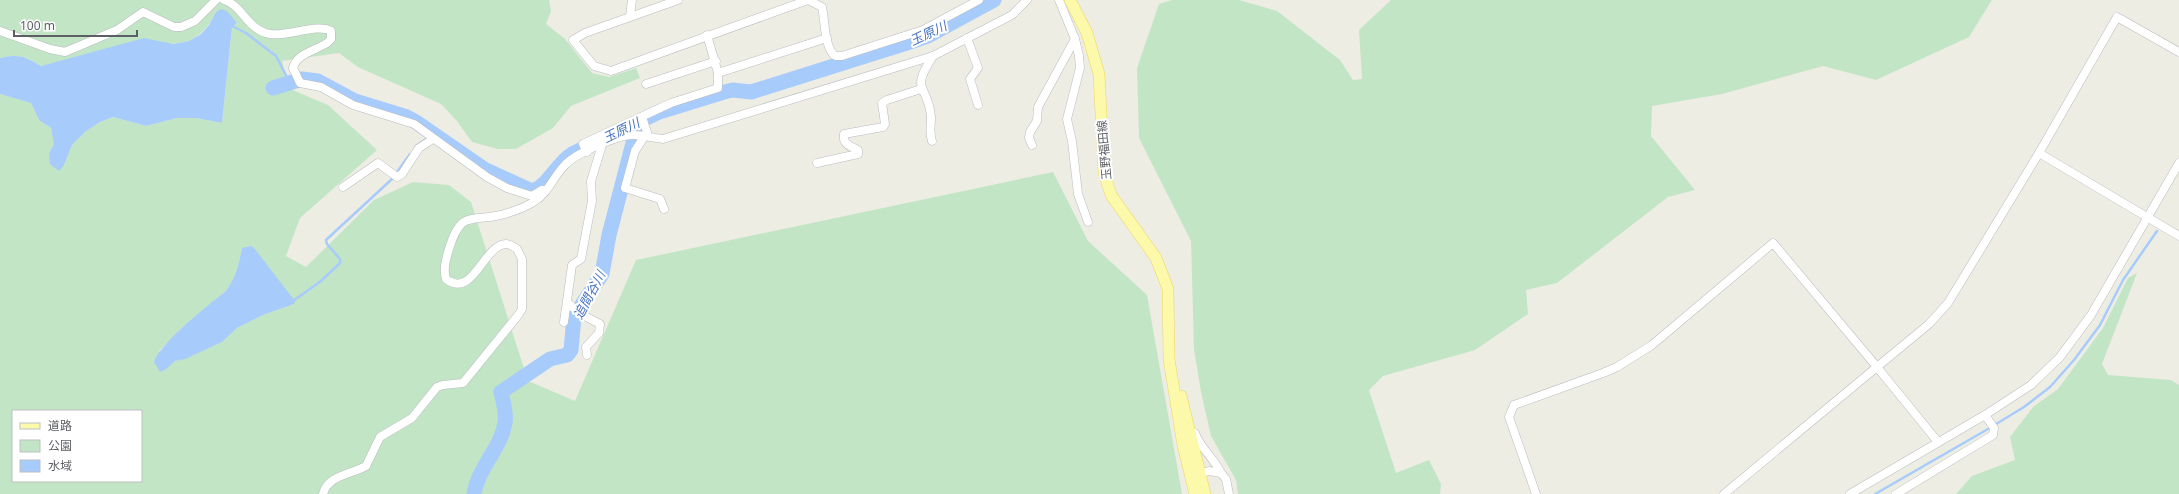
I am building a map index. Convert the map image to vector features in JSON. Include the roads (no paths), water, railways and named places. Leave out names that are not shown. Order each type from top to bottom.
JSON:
[{"type":"main road","name":"玉野福田線","points":[[1070,0],[1087,33],[1099,74],[1104,173],[1107,185],[1111,195],[1146,242],[1161,269],[1168,289],[1169,359],[1183,445],[1205,494]]},
{"type":"main road","name":"玉野福田線","points":[[1169,337],[1195,474],[1195,494]]},
{"type":"street","points":[[0,31],[50,49],[65,52],[117,30],[143,12],[174,27],[188,25],[216,0]]},
{"type":"street","points":[[224,0],[232,3],[248,22],[261,31],[271,34],[282,34],[322,28],[331,31],[331,39],[327,43],[297,58],[292,68],[298,80],[321,87],[353,106],[414,124],[487,177],[506,188],[532,196],[548,187]]},
{"type":"street","points":[[630,16],[632,0]]},
{"type":"street","points":[[678,0],[630,16],[575,37],[573,40],[594,66],[611,70],[708,35],[786,3],[808,0],[822,7],[832,54],[842,56],[922,30],[980,0]]},
{"type":"street","points":[[323,494],[327,484],[333,479],[366,466],[380,437],[412,418],[437,387],[463,383],[514,321],[522,309],[522,260],[518,249],[506,244],[501,246],[461,284],[456,285],[446,279],[445,265],[452,239],[461,224],[482,216],[502,215],[535,201],[541,196],[568,162],[585,148],[602,141],[639,136],[663,139],[933,56],[1012,15],[1027,0]]},
{"type":"street","points":[[1059,0],[1074,39],[1080,68],[1067,119],[1072,141],[1074,177],[1078,194],[1088,222]]},
{"type":"street","points":[[1724,494],[1929,324],[1948,303],[2039,153],[2117,17],[2179,52]]},
{"type":"street","points":[[564,322],[572,265],[581,259],[592,201],[591,181],[602,141],[611,131],[643,120],[671,103],[718,88],[716,61],[708,35]]},
{"type":"street","points":[[718,73],[828,38]]},
{"type":"street","points":[[967,38],[978,68],[970,79],[978,105]]},
{"type":"street","points":[[1032,145],[1029,138],[1030,132],[1037,121],[1038,107],[1074,39]]},
{"type":"street","points":[[932,141],[929,127],[931,118],[921,89],[921,78],[933,56]]},
{"type":"street","points":[[646,84],[716,61]]},
{"type":"street","points":[[817,163],[858,154],[858,150],[846,144],[843,139],[844,134],[883,126],[885,124],[882,103],[921,89]]},
{"type":"street","points":[[643,120],[647,132],[639,136],[625,188],[660,199],[664,209]]},
{"type":"street","points":[[611,131],[614,140]]},
{"type":"street","points":[[343,187],[378,163],[395,176],[402,174],[419,148],[433,139]]},
{"type":"street","points":[[2039,153],[2179,236]]},
{"type":"street","points":[[1850,494],[1985,415],[2031,385],[2060,357],[2091,315],[2179,163]]},
{"type":"street","points":[[1536,494],[1509,417],[1514,405],[1603,373],[1632,358],[1652,345],[1774,243],[1938,442]]},
{"type":"street","points":[[567,302],[577,312],[600,324],[599,333],[586,347],[586,355]]},
{"type":"street","points":[[1180,392],[1198,441],[1215,460],[1221,473],[1226,479],[1229,494]]},
{"type":"street","points":[[1896,494],[1993,435],[1995,432],[1993,426],[1985,415]]},
{"type":"street","points":[[1195,474],[1217,471],[1221,473]]},
{"type":"water","points":[[221,9],[227,11],[237,23],[232,27],[222,123],[196,118],[177,118],[146,126],[113,117],[100,122],[85,132],[72,145],[64,165],[59,171],[50,164],[49,153],[54,144],[51,128],[39,120],[31,103],[0,94],[0,58],[17,56],[30,60],[41,66],[144,38],[173,44],[189,41],[201,34],[209,25],[216,12]]},
{"type":"water","points":[[251,246],[295,301],[294,304],[263,315],[237,328],[222,342],[185,359],[175,361],[165,370],[160,372],[154,362],[158,354],[174,335],[225,292],[236,272],[242,248]]},
{"type":"waterway","name":"玉原川","points":[[273,88],[302,79],[318,81],[355,101],[407,117],[484,169],[532,191],[543,185],[561,163],[572,154],[659,112],[733,90],[751,92],[928,36],[994,0]]},
{"type":"waterway","points":[[230,25],[246,33],[276,56],[290,83]]},
{"type":"waterway","name":"追間谷川","points":[[474,494],[480,475],[503,432],[506,416],[501,392],[550,359],[567,355],[571,350],[574,317],[602,274],[609,235],[638,124]]},
{"type":"waterway","points":[[416,146],[426,139]]},
{"type":"waterway","points":[[293,301],[321,281],[340,263],[340,259],[327,244],[326,240],[392,179],[410,154]]},
{"type":"waterway","points":[[1875,494],[2024,407],[2050,387],[2074,360],[2100,325],[2123,280],[2157,231]]}]
